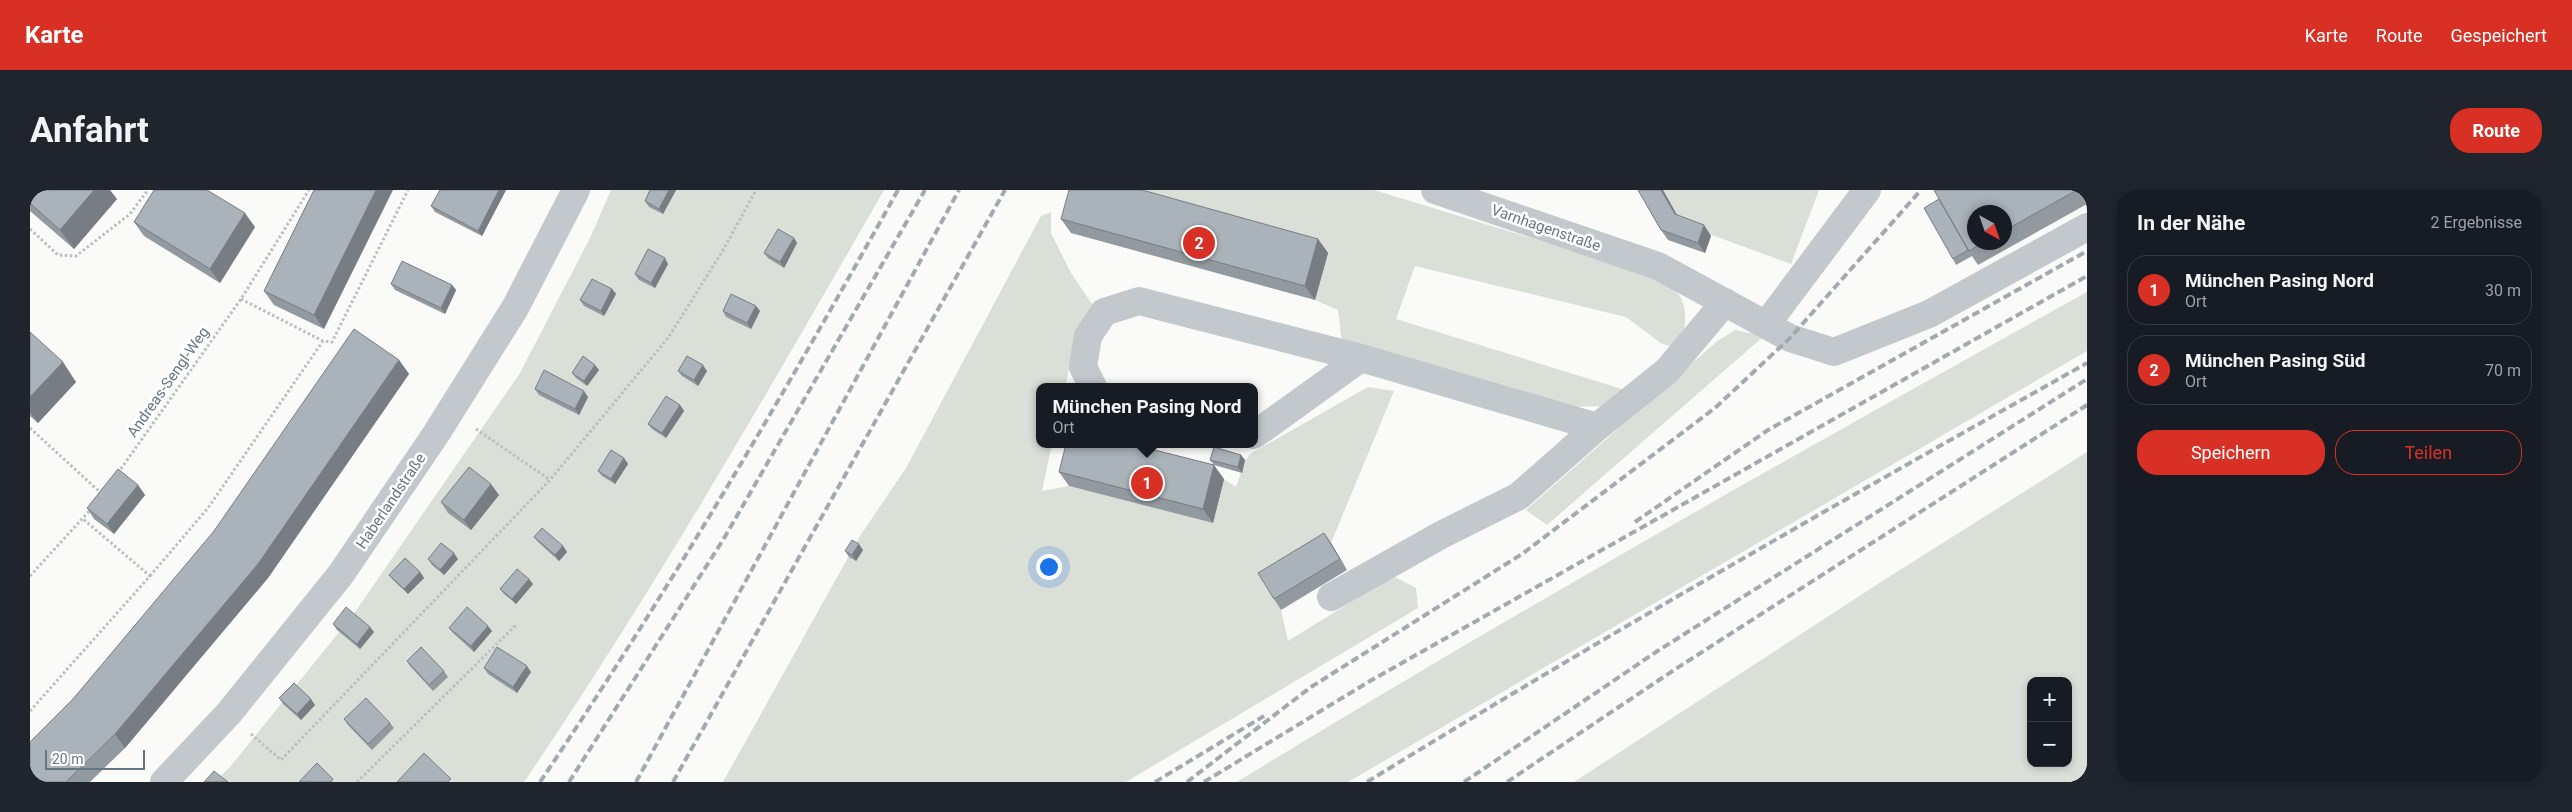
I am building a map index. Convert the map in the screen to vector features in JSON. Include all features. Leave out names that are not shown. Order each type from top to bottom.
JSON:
[{"type":"street","name":"Haberlandstraße","points":[[164,782],[229,713],[341,574],[436,434],[515,308],[576,190]]},
{"type":"street","name":"Varnhagenstraße","points":[[1435,190],[1658,266],[1790,338],[1834,352],[1929,314],[2087,227]]},
{"type":"street","points":[[1766,325],[1867,190]]},
{"type":"street","points":[[1092,383],[1083,366],[1088,336],[1104,312],[1139,301],[1361,358],[1597,427]]},
{"type":"street","points":[[1331,597],[1442,535],[1519,496],[1597,427],[1667,371],[1725,302]]},
{"type":"street","points":[[1258,432],[1361,358]]},
{"type":"path","points":[[30,229],[58,255],[76,256],[130,214],[148,190]]},
{"type":"path","name":"Andreas-Sengl-Weg","points":[[114,478],[241,299],[309,190]]},
{"type":"path","points":[[241,299],[323,341],[332,342],[408,190]]},
{"type":"path","points":[[229,713],[281,760],[550,480],[668,338],[722,252],[756,190]]},
{"type":"path","points":[[30,711],[208,508],[323,341]]},
{"type":"path","points":[[473,427],[550,480]]},
{"type":"path","points":[[30,428],[103,494]]},
{"type":"path","points":[[98,500],[108,486]]},
{"type":"path","points":[[30,576],[93,506]]},
{"type":"path","points":[[83,519],[150,576]]},
{"type":"path","points":[[357,782],[517,624]]},
{"type":"shaded area","points":[[611,190],[884,190],[754,415],[665,563],[524,782],[214,782],[230,767],[353,615],[520,373],[591,236]]},
{"type":"shaded area","points":[[1101,190],[1374,190],[1649,274],[1676,291],[1680,297],[1685,312],[1684,336],[1673,347],[1662,344],[1626,317],[1415,266],[1396,319],[1625,390],[1605,406],[1572,407],[1342,344],[1338,310],[1315,300],[1327,253]]},
{"type":"shaded area","points":[[1663,190],[1819,190],[1791,264],[1682,224]]},
{"type":"shaded area","points":[[1051,212],[1051,233],[1071,273],[1094,307],[1076,338],[1066,383],[1036,383],[1036,448],[1051,448],[1042,491],[1069,486],[1213,523],[1224,479],[1236,487],[1245,461],[1250,454],[1368,387],[1394,391],[1331,543],[1265,584],[1281,610],[1288,641],[1393,576],[1416,588],[1418,608],[1126,782],[723,782],[860,536],[906,468],[1041,216]]},
{"type":"shaded area","points":[[2087,292],[2087,351],[1348,782],[1237,782],[1553,594]]},
{"type":"shaded area","points":[[1735,330],[1764,336],[1547,525],[1526,510],[1716,342]]},
{"type":"shaded area","points":[[2087,452],[2087,782],[1574,782],[1884,580]]},
{"type":"building","points":[[30,190],[94,190],[60,230],[30,203]]},
{"type":"building","points":[[154,190],[207,190],[245,213],[210,269],[134,222]]},
{"type":"building","points":[[314,190],[376,190],[314,315],[264,291]]},
{"type":"building","points":[[440,190],[499,190],[478,231],[431,206]]},
{"type":"building","points":[[650,190],[669,190],[659,209],[645,201]]},
{"type":"building","points":[[1069,190],[1142,190],[1318,239],[1305,286],[1061,219]]},
{"type":"building","points":[[1638,190],[1661,190],[1675,214],[1704,225],[1698,243],[1661,230]]},
{"type":"building","points":[[1934,190],[2077,190],[2012,227],[2012,205],[1967,205],[1967,248]]},
{"type":"building","points":[[1939,199],[1968,250],[1953,259],[1924,208]]},
{"type":"building","points":[[778,229],[794,238],[780,262],[764,253]]},
{"type":"building","points":[[648,249],[665,258],[651,283],[635,274]]},
{"type":"building","points":[[402,261],[452,285],[441,308],[391,284]]},
{"type":"building","points":[[592,279],[612,289],[601,311],[580,300]]},
{"type":"building","points":[[731,294],[756,306],[747,323],[723,311]]},
{"type":"building","points":[[354,329],[399,360],[258,564],[115,734],[66,782],[30,782],[30,742],[73,699],[214,531]]},
{"type":"building","points":[[30,332],[63,362],[30,397]]},
{"type":"building","points":[[583,356],[595,365],[584,381],[572,373]]},
{"type":"building","points":[[687,356],[703,365],[694,380],[678,371]]},
{"type":"building","points":[[544,370],[584,391],[575,409],[535,389]]},
{"type":"building","points":[[666,396],[680,405],[662,433],[648,424]]},
{"type":"building","points":[[1065,448],[1147,448],[1214,465],[1203,509],[1059,472]]},
{"type":"building","points":[[1214,448],[1241,455],[1238,467],[1210,460]]},
{"type":"building","points":[[611,450],[624,458],[611,479],[598,471]]},
{"type":"building","points":[[469,467],[491,484],[464,520],[441,502]]},
{"type":"building","points":[[118,469],[138,485],[107,524],[87,508]]},
{"type":"building","points":[[542,528],[563,546],[555,555],[534,537]]},
{"type":"building","points":[[1324,533],[1340,559],[1274,599],[1258,573]]},
{"type":"building","points":[[852,540],[859,544],[852,555],[845,551]]},
{"type":"building","points":[[441,543],[454,553],[440,570],[428,559]]},
{"type":"building","points":[[405,558],[420,572],[404,589],[389,575]]},
{"type":"building","points":[[517,569],[529,579],[512,599],[500,589]]},
{"type":"building","points":[[346,607],[370,627],[357,644],[333,624]]},
{"type":"building","points":[[467,607],[488,626],[471,646],[449,628]]},
{"type":"building","points":[[421,647],[444,671],[429,685],[407,661]]},
{"type":"building","points":[[497,647],[527,666],[513,687],[484,668]]},
{"type":"building","points":[[294,683],[311,699],[297,714],[279,698]]},
{"type":"building","points":[[366,698],[390,723],[368,744],[344,719]]},
{"type":"building","points":[[424,753],[451,779],[448,782],[397,782]]},
{"type":"building","points":[[317,763],[333,779],[331,782],[299,782]]},
{"type":"building","points":[[214,771],[228,782],[204,782]]},
{"type":"railway","points":[[540,782],[635,637],[725,490],[770,415],[898,190]]},
{"type":"railway","points":[[569,782],[723,540],[925,190]]},
{"type":"railway","points":[[636,782],[959,190]]},
{"type":"railway","points":[[673,782],[1005,190]]},
{"type":"railway","points":[[1187,782],[1311,687],[1522,554],[1715,408],[1790,338],[1921,190]]},
{"type":"railway","points":[[1635,522],[1768,430],[2087,251]]},
{"type":"railway","points":[[1204,782],[1370,681],[2087,276]]},
{"type":"railway","points":[[1367,782],[1545,674],[1725,569],[2087,363]]},
{"type":"railway","points":[[1464,782],[1656,652],[2087,379]]},
{"type":"railway","points":[[1507,782],[1674,670],[2087,405]]},
{"type":"railway","points":[[1155,782],[1264,716]]},
{"type":"place","name":"München Pasing Süd","points":[[1199,243]]},
{"type":"place","name":"München Pasing Nord","points":[[1147,483]]}]
